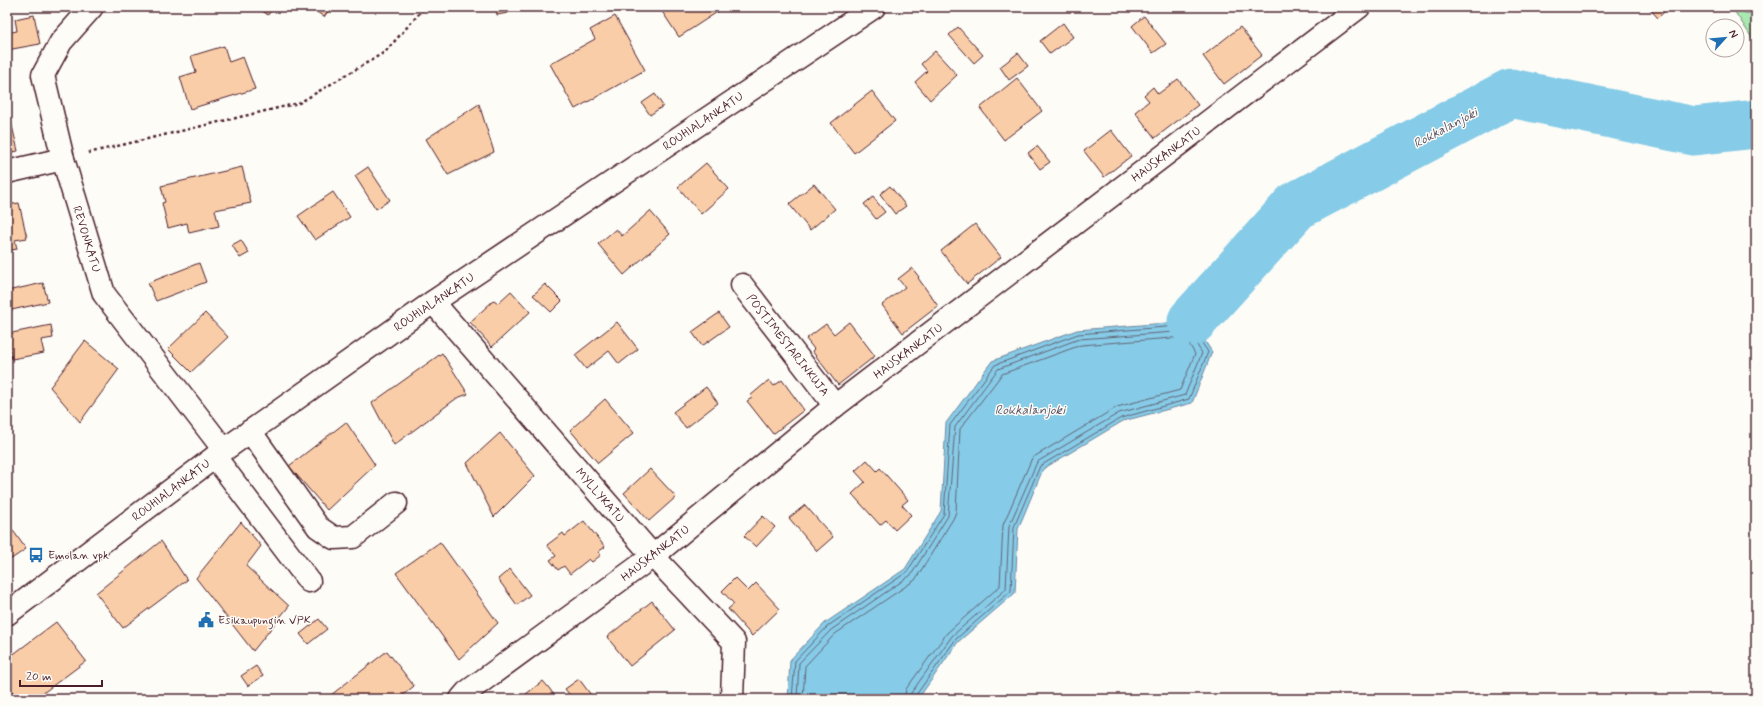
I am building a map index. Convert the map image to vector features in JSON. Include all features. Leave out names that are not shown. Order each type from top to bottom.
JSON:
[{"type":"street","name":"REVONKATU","points":[[92,7],[61,42],[43,75],[63,159],[104,294],[309,581]]},
{"type":"street","name":"ROUHIALANKATU","points":[[7,614],[250,431],[433,302],[874,7]]},
{"type":"street","name":"HAUSKANKATU","points":[[461,699],[467,692],[653,556],[835,406],[1359,7]]},
{"type":"street","points":[[7,172],[63,159]]},
{"type":"street","name":"POSTIMESTARINKUJA","points":[[742,285],[835,406]]},
{"type":"street","name":"MYLLYKATU","points":[[433,302],[653,556],[734,642],[732,699]]},
{"type":"street","points":[[250,431],[318,527],[334,538],[353,537],[396,503]]},
{"type":"path","points":[[63,159],[299,103],[385,52],[425,7]]},
{"type":"green space","points":[[1733,9],[1756,16],[1756,44],[1745,27],[1745,18],[1739,18]]},
{"type":"water","name":"Rokkalanjoki","points":[[1192,321],[1212,352],[1192,403],[1123,421],[1043,469],[1018,529],[1015,593],[958,642],[918,699],[788,699],[790,660],[825,623],[905,569],[941,511],[946,423],[992,361],[1077,330]]},
{"type":"building","points":[[257,7],[273,7],[268,15]]},
{"type":"building","points":[[310,7],[331,7],[324,17]]},
{"type":"building","points":[[496,7],[507,7],[508,13],[497,15]]},
{"type":"building","points":[[659,7],[725,7],[679,37]]},
{"type":"building","points":[[1648,7],[1669,7],[1658,18]]},
{"type":"building","points":[[34,15],[40,44],[7,50],[7,33],[17,31],[15,19]]},
{"type":"building","points":[[615,16],[645,70],[575,109],[550,64],[595,39],[590,30]]},
{"type":"building","points":[[1144,16],[1166,44],[1153,53],[1132,26]]},
{"type":"building","points":[[1063,23],[1073,37],[1050,54],[1040,41]]},
{"type":"building","points":[[958,27],[983,55],[974,63],[949,35]]},
{"type":"building","points":[[1240,27],[1262,55],[1224,84],[1203,56]]},
{"type":"building","points":[[224,46],[229,62],[243,57],[255,89],[190,109],[180,77],[196,72],[191,56]]},
{"type":"building","points":[[935,51],[957,75],[930,100],[915,82],[927,71],[921,64]]},
{"type":"building","points":[[1018,53],[1028,66],[1009,80],[1000,67]]},
{"type":"building","points":[[1017,78],[1042,111],[1004,140],[980,108]]},
{"type":"building","points":[[1178,79],[1198,105],[1155,138],[1135,112],[1149,101],[1144,95],[1153,87],[1158,94]]},
{"type":"building","points":[[872,91],[895,121],[854,153],[831,123]]},
{"type":"building","points":[[655,94],[663,106],[650,115],[642,103]]},
{"type":"building","points":[[479,104],[494,152],[448,175],[426,139]]},
{"type":"building","points":[[7,113],[9,113],[18,151],[7,153]]},
{"type":"building","points":[[1111,130],[1131,156],[1104,177],[1084,151]]},
{"type":"building","points":[[1037,146],[1050,162],[1040,169],[1028,153]]},
{"type":"building","points":[[706,163],[729,189],[701,214],[678,187]]},
{"type":"building","points":[[242,167],[251,203],[215,210],[219,226],[189,233],[187,223],[168,228],[162,203],[165,202],[161,186]]},
{"type":"building","points":[[368,167],[390,200],[376,209],[355,176]]},
{"type":"building","points":[[814,184],[835,209],[810,230],[789,204]]},
{"type":"building","points":[[890,186],[906,206],[895,214],[880,194]]},
{"type":"building","points":[[333,192],[350,217],[315,240],[298,216]]},
{"type":"building","points":[[873,197],[885,212],[876,219],[864,204]]},
{"type":"building","points":[[19,203],[27,238],[15,240],[17,249],[7,251],[7,205]]},
{"type":"building","points":[[650,211],[670,234],[624,275],[598,244],[616,229],[622,236]]},
{"type":"building","points":[[975,224],[1001,257],[967,284],[941,251]]},
{"type":"building","points":[[241,240],[249,253],[240,258],[232,245]]},
{"type":"building","points":[[199,263],[206,282],[156,301],[148,283]]},
{"type":"building","points":[[912,268],[938,306],[903,333],[882,305],[905,287],[898,279]]},
{"type":"building","points":[[43,283],[48,302],[7,311],[7,291]]},
{"type":"building","points":[[545,284],[562,301],[551,312],[533,295]]},
{"type":"building","points":[[511,291],[530,312],[492,347],[470,322],[494,300],[498,303]]},
{"type":"building","points":[[205,313],[228,337],[191,372],[168,349]]},
{"type":"building","points":[[719,313],[729,327],[702,346],[692,332]]},
{"type":"building","points":[[617,322],[638,349],[619,364],[609,351],[586,369],[575,355]]},
{"type":"building","points":[[849,322],[875,356],[838,385],[812,351],[814,349],[806,339],[826,324],[834,334]]},
{"type":"building","points":[[51,325],[53,338],[41,340],[44,353],[12,359],[7,334]]},
{"type":"building","points":[[85,341],[119,369],[80,422],[50,387]]},
{"type":"building","points":[[442,353],[468,394],[457,398],[394,445],[372,403]]},
{"type":"building","points":[[769,380],[774,386],[782,380],[804,410],[773,434],[747,401],[752,398],[750,396]]},
{"type":"building","points":[[706,387],[718,403],[686,428],[673,412]]},
{"type":"building","points":[[605,399],[634,433],[598,463],[570,430]]},
{"type":"building","points":[[346,422],[375,465],[327,510],[289,466]]},
{"type":"building","points":[[500,433],[535,476],[494,517],[467,463]]},
{"type":"building","points":[[867,460],[877,471],[880,468],[908,500],[902,505],[911,515],[895,530],[886,520],[880,525],[852,494],[865,482],[855,471]]},
{"type":"building","points":[[650,469],[676,497],[649,521],[624,493]]},
{"type":"building","points":[[805,505],[833,537],[817,551],[789,518]]},
{"type":"building","points":[[763,516],[775,527],[756,547],[744,536]]},
{"type":"building","points":[[584,521],[605,547],[598,552],[601,555],[592,562],[589,559],[570,574],[564,566],[558,570],[550,560],[556,556],[547,545],[563,533],[565,536]]},
{"type":"building","points":[[7,522],[26,549],[7,562]]},
{"type":"building","points":[[241,522],[261,546],[246,566],[289,606],[253,651],[196,578]]},
{"type":"building","points":[[161,541],[187,580],[123,628],[96,593]]},
{"type":"building","points":[[440,542],[498,623],[459,659],[396,573]]},
{"type":"building","points":[[510,569],[530,595],[517,605],[498,579]]},
{"type":"building","points":[[735,578],[748,591],[756,583],[780,609],[752,636],[728,609],[734,604],[722,591]]},
{"type":"building","points":[[652,601],[675,630],[630,666],[607,637]]},
{"type":"building","points":[[319,619],[327,629],[308,644],[300,634]]},
{"type":"building","points":[[56,622],[86,661],[35,699],[18,699],[7,684],[7,659]]},
{"type":"building","points":[[387,651],[414,686],[398,699],[326,699]]},
{"type":"building","points":[[256,666],[263,676],[248,686],[241,676]]},
{"type":"building","points":[[579,679],[594,699],[573,699],[565,689]]},
{"type":"building","points":[[543,681],[557,699],[529,699],[526,694]]},
{"type":"building","points":[[7,685],[18,699],[7,699]]},
{"type":"waterway","name":"Rokkalanjoki","points":[[1192,321],[1296,206],[1511,93],[1694,131],[1756,124]]},
{"type":"place","name":"Emolan vpk","points":[[36,555]]},
{"type":"place","name":"Esikaupungin VPK","points":[[206,620]]}]
